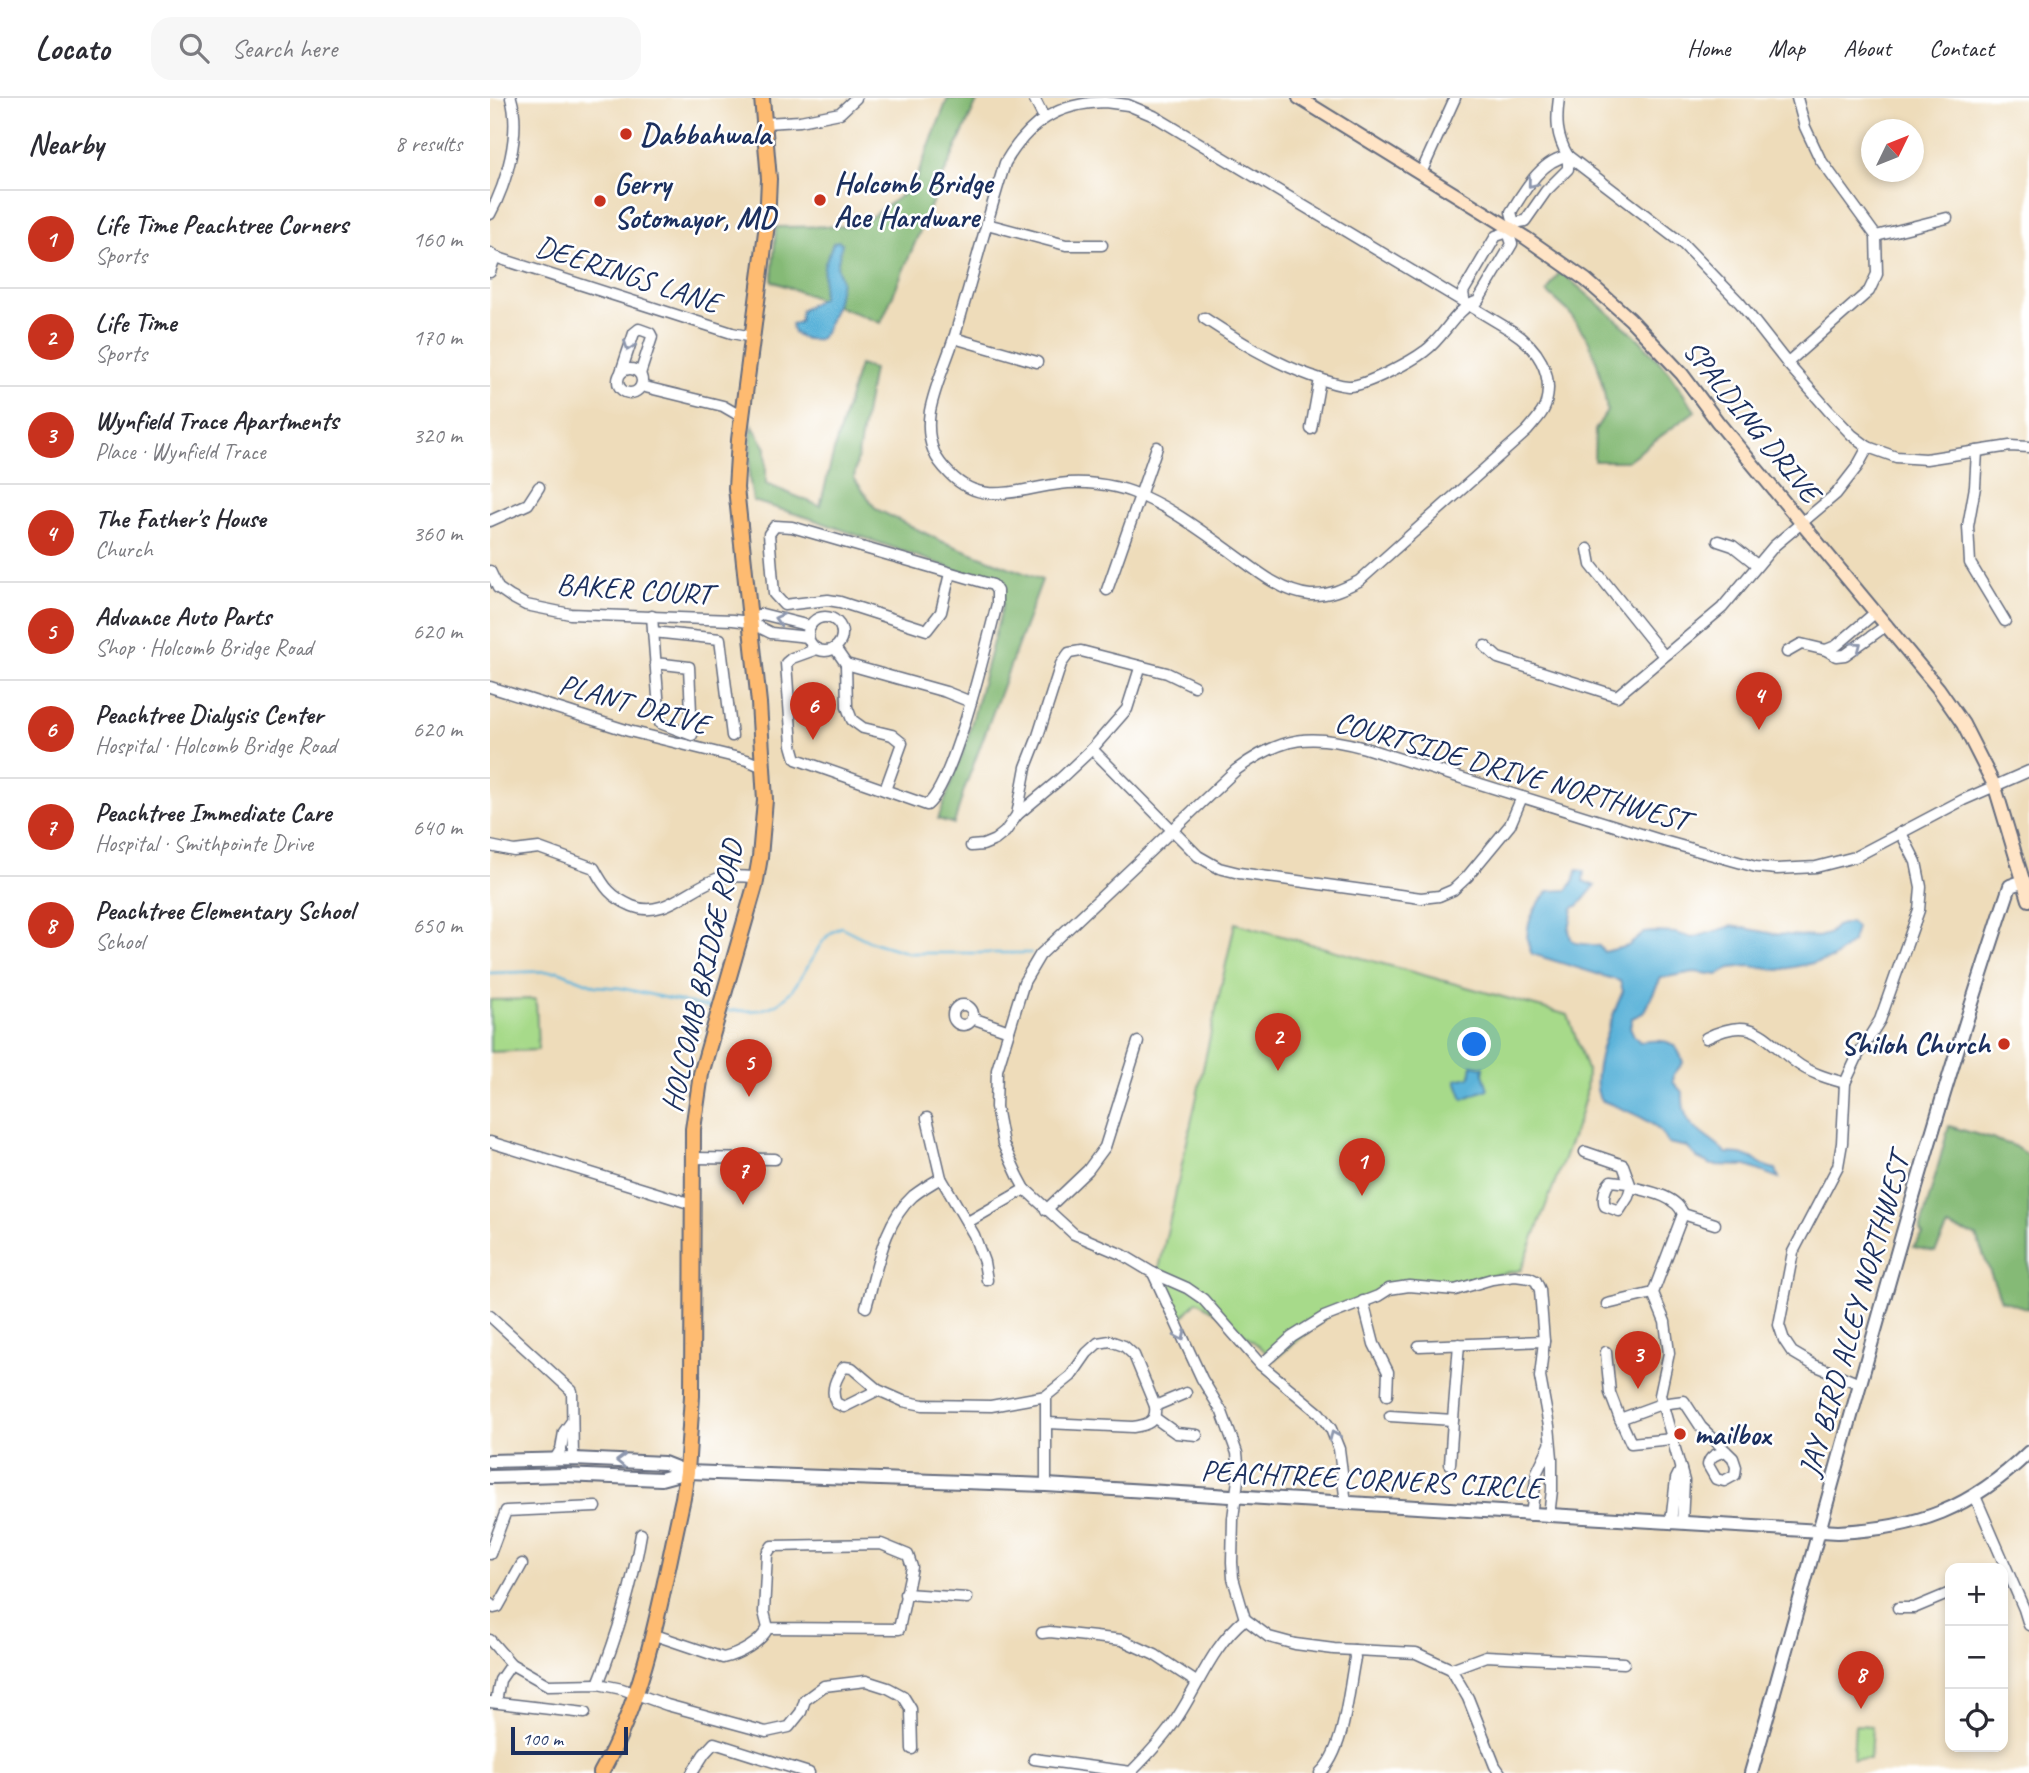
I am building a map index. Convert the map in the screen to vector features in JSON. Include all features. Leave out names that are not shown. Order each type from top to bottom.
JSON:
[{"type":"main road","name":"HOLCOMB BRIDGE ROAD","points":[[605,1772],[635,1695],[652,1634],[687,1472],[692,1396],[693,1129],[701,1074],[757,877],[764,821],[765,768],[736,488],[737,452],[767,224],[769,179],[762,98]]},
{"type":"main road","name":"SPALDING DRIVE","points":[[1299,98],[1511,228],[1586,280],[1630,319],[1682,374],[1717,421],[1938,688],[1963,724],[1995,787],[2029,900]]},
{"type":"street","points":[[490,214],[506,177],[514,117],[510,98]]},
{"type":"street","points":[[765,123],[800,121],[840,113],[856,98]]},
{"type":"street","points":[[1034,98],[1044,118]]},
{"type":"street","points":[[1421,173],[1455,98]]},
{"type":"street","points":[[1559,98],[1556,127],[1568,156],[1683,244],[1740,303],[1787,363],[1852,435],[1868,447],[1896,457],[1926,459],[2010,446],[2029,447]]},
{"type":"street","points":[[1787,363],[1869,291],[1877,274],[1876,236],[1821,159],[1805,127],[1797,98]]},
{"type":"street","points":[[1098,102],[1128,104],[1154,116],[1521,337],[1535,350],[1548,374],[1546,404],[1527,430],[1359,581],[1332,594],[1309,595],[1292,591],[1174,512],[1131,492],[1100,485],[1080,484],[1060,484],[1020,492],[982,493],[969,490],[956,480],[934,452],[928,427],[930,409],[987,224],[1005,163],[1017,143],[1044,118],[1068,106],[1098,102]]},
{"type":"street","points":[[1465,305],[1463,292],[1496,236],[1525,220],[1546,191],[1568,169],[1568,156]]},
{"type":"street","points":[[1204,318],[1247,347],[1286,367],[1350,387],[1408,363],[1428,349],[1449,328],[1465,305],[1478,301],[1511,244],[1511,212],[1532,180],[1557,157],[1568,156]]},
{"type":"street","points":[[1876,236],[1947,218]]},
{"type":"street","points":[[987,224],[1066,245],[1102,245]]},
{"type":"street","points":[[490,272],[493,255]]},
{"type":"street","name":"DEERINGS LANE","points":[[493,255],[752,337]]},
{"type":"street","points":[[1480,262],[1495,271]]},
{"type":"street","points":[[639,329],[650,332],[652,337],[640,374],[641,386],[636,392],[623,392],[617,382],[634,333],[639,329]]},
{"type":"street","points":[[954,338],[1037,362]]},
{"type":"street","points":[[621,372],[629,368],[640,374]]},
{"type":"street","points":[[1311,429],[1320,379]]},
{"type":"street","points":[[641,386],[723,406],[742,417]]},
{"type":"street","points":[[1107,590],[1157,447]]},
{"type":"street","points":[[1485,646],[1498,658],[1617,696],[1722,608],[1774,546],[1836,494],[1857,467],[1868,447]]},
{"type":"street","points":[[1977,450],[1975,487],[1968,526],[1970,564],[2005,621]]},
{"type":"street","points":[[490,521],[528,504],[539,487]]},
{"type":"street","points":[[840,602],[836,620],[842,635],[835,648],[826,651],[817,649],[786,663],[792,745],[796,760],[928,805],[948,768],[971,702],[997,604],[996,591],[993,586],[950,573],[792,527],[775,526],[769,534],[774,594],[784,605],[828,600],[840,602],[927,630],[941,612],[950,573]]},
{"type":"street","points":[[1717,541],[1733,546],[1757,565]]},
{"type":"street","points":[[1588,548],[1591,565],[1664,656]]},
{"type":"street","name":"BAKER COURT","points":[[490,570],[498,588],[527,605],[570,614],[749,622]]},
{"type":"street","points":[[1826,650],[1836,646],[1876,612]]},
{"type":"street","points":[[810,626],[762,614],[749,622],[771,634],[808,638],[817,649]]},
{"type":"street","points":[[652,617],[655,663],[660,723],[692,735],[689,667],[655,663]]},
{"type":"street","points":[[808,638],[810,626],[814,621],[824,617],[836,620]]},
{"type":"street","points":[[1787,652],[1801,643],[1826,650],[1836,656],[1845,656],[1887,625]]},
{"type":"street","points":[[653,632],[720,639],[732,736]]},
{"type":"street","points":[[835,648],[846,664],[847,707],[852,720],[863,728],[892,735],[902,743],[885,790]]},
{"type":"street","points":[[1017,816],[1026,767],[1061,664],[1069,653],[1081,651],[1167,673],[1194,686]]},
{"type":"street","points":[[846,664],[946,692],[971,702]]},
{"type":"street","points":[[971,846],[984,845],[1005,832],[1017,816],[1092,749],[1127,709],[1140,668]]},
{"type":"street","name":"PLANT DRIVE","points":[[490,687],[629,731],[747,760],[765,768]]},
{"type":"street","name":"COURTSIDE DRIVE NORTHWEST","points":[[1346,1503],[1339,1449],[1331,1429],[1319,1413],[1261,1365],[1203,1299],[1123,1255],[1074,1234],[1025,1189],[1003,1144],[996,1107],[997,1070],[1026,977],[1040,955],[1236,770],[1256,754],[1306,738],[1333,739],[1354,745],[1756,867],[1798,869],[1833,863],[1866,852],[1963,800],[2029,771]]},
{"type":"street","points":[[1092,749],[1198,856],[1219,867],[1239,873],[1421,898],[1439,897],[1453,890],[1510,825],[1522,796]]},
{"type":"street","points":[[1860,1384],[1814,1365],[1792,1352],[1779,1325],[1793,1252],[1838,1166],[1845,1083],[1858,1055],[1880,1020],[1919,910],[1921,887],[1916,862],[1901,833]]},
{"type":"street","points":[[490,846],[514,851],[539,848],[594,868],[602,883],[616,899],[644,911],[667,905],[723,877],[757,877]]},
{"type":"street","name":"JAY BIRD ALLEY NORTHWEST","points":[[1751,1773],[1971,1003],[2010,886],[2024,881]]},
{"type":"street","points":[[972,1018],[1009,1031]]},
{"type":"street","points":[[1706,1038],[1723,1030],[1751,1029],[1768,1038],[1808,1071],[1845,1083]]},
{"type":"street","points":[[1046,1210],[1088,1170],[1105,1147],[1138,1042]]},
{"type":"street","points":[[927,1118],[941,1178],[968,1222],[984,1262],[987,1280]]},
{"type":"street","points":[[490,1142],[692,1204]]},
{"type":"street","points":[[1585,1152],[1623,1165],[1629,1185],[1673,1200],[1681,1206],[1683,1214],[1653,1293],[1665,1322],[1669,1353],[1660,1395],[1661,1404],[1681,1469],[1676,1479],[1676,1523]]},
{"type":"street","points":[[692,1158],[775,1159]]},
{"type":"street","points":[[866,1307],[895,1219],[911,1198],[941,1178]]},
{"type":"street","points":[[968,1222],[1025,1189]]},
{"type":"street","points":[[1683,1214],[1715,1224]]},
{"type":"street","points":[[1153,1273],[1179,1332],[1232,1435],[1238,1463],[1237,1498],[1233,1518],[1233,1578],[1245,1619],[1269,1637],[1295,1644],[1416,1653],[1451,1670],[1468,1698],[1500,1773]]},
{"type":"street","points":[[1261,1365],[1292,1338],[1324,1317],[1389,1289],[1409,1286],[1455,1290],[1492,1279],[1515,1276],[1536,1281],[1540,1290],[1544,1341],[1540,1377],[1549,1426],[1553,1475],[1549,1516]]},
{"type":"street","points":[[1607,1304],[1653,1293]]},
{"type":"street","points":[[1363,1301],[1376,1349],[1388,1372],[1387,1395]]},
{"type":"street","points":[[492,1320],[572,1391],[573,1459]]},
{"type":"street","points":[[878,1390],[844,1407],[836,1403],[833,1396],[836,1377],[844,1367],[852,1368],[878,1390],[903,1401],[923,1405],[990,1406],[1046,1396],[1071,1376],[1087,1353],[1098,1343],[1110,1341],[1124,1346],[1134,1355],[1156,1406],[1155,1418],[1145,1426],[1047,1423]]},
{"type":"street","points":[[1419,1346],[1544,1341]]},
{"type":"street","points":[[1450,1464],[1459,1344]]},
{"type":"street","points":[[1606,1352],[1610,1393],[1631,1443],[1672,1439]]},
{"type":"street","points":[[1156,1406],[1186,1393]]},
{"type":"street","points":[[1046,1396],[1046,1485]]},
{"type":"street","points":[[1620,1419],[1661,1404],[1684,1401],[1701,1427],[1726,1451]]},
{"type":"street","points":[[1390,1416],[1453,1420]]},
{"type":"street","points":[[1155,1418],[1175,1433],[1197,1436]]},
{"type":"street","points":[[555,1459],[560,1452],[564,1432],[572,1421]]},
{"type":"street","points":[[1531,1515],[1537,1472],[1550,1445]]},
{"type":"street","name":"PEACHTREE CORNERS CIRCLE","points":[[490,1477],[563,1475],[661,1479],[687,1472],[1046,1485],[1531,1515],[1821,1531],[1865,1531],[1920,1521],[1975,1496],[2029,1452]]},
{"type":"street","name":"PEACHTREE CORNERS CIRCLE","points":[[490,1461],[573,1459],[664,1463],[687,1472]]},
{"type":"street","points":[[1975,1496],[2002,1563]]},
{"type":"street","points":[[490,1554],[506,1511],[596,1507]]},
{"type":"street","points":[[598,1684],[621,1624],[641,1534]]},
{"type":"street","points":[[652,1634],[723,1658],[734,1655],[763,1636],[768,1628],[764,1612],[767,1553],[772,1546],[881,1544],[908,1555],[912,1567],[899,1629],[768,1628]]},
{"type":"street","points":[[490,1604],[498,1607],[522,1564]]},
{"type":"street","points":[[2008,1578],[2029,1625]]},
{"type":"street","points":[[905,1594],[967,1598]]},
{"type":"street","points":[[1898,1608],[1914,1608],[1945,1595]]},
{"type":"street","points":[[1034,1759],[1131,1772],[1155,1747],[1176,1718],[1216,1647],[1245,1619]]},
{"type":"street","points":[[1042,1633],[1122,1640],[1155,1655],[1196,1682]]},
{"type":"street","points":[[490,1640],[511,1664],[548,1685],[598,1684],[622,1689],[635,1695],[766,1731],[789,1727],[801,1712],[805,1700],[824,1686],[866,1681],[903,1696],[911,1709],[912,1749]]},
{"type":"street","points":[[1320,1773],[1331,1759],[1340,1740],[1355,1658],[1354,1650]]},
{"type":"street","points":[[1451,1670],[1486,1656],[1624,1663]]},
{"type":"street","points":[[511,1664],[500,1680],[493,1702],[585,1713]]},
{"type":"street","points":[[692,1773],[714,1743],[721,1743],[809,1773]]},
{"type":"green space","points":[[948,98],[978,99],[881,323],[772,281],[776,227],[858,226],[913,187]]},
{"type":"green space","points":[[1560,271],[1639,339],[1668,371],[1695,411],[1627,461],[1594,461],[1595,430],[1607,411],[1604,392],[1589,341],[1568,311],[1547,292]]},
{"type":"green space","points":[[859,365],[873,369],[854,478],[876,509],[941,541],[1042,580],[964,790],[954,824],[938,819],[966,744],[1003,604],[996,584],[753,501],[749,477],[752,425],[766,448],[766,484],[820,506]]},
{"type":"green space","points":[[1235,923],[1568,1015],[1587,1070],[1586,1094],[1578,1122],[1521,1270],[1425,1288],[1394,1290],[1331,1313],[1275,1359],[1218,1313],[1197,1301],[1179,1321],[1157,1278]]},
{"type":"green space","points":[[536,999],[538,1050],[490,1052],[490,1000]]},
{"type":"green space","points":[[1949,1126],[2012,1145],[2029,1156],[2029,1309],[2001,1300],[1976,1236],[1948,1227],[1935,1252],[1913,1247],[1923,1235],[1920,1231]]},
{"type":"green space","points":[[1855,1725],[1872,1726],[1870,1759],[1853,1759]]},
{"type":"water","points":[[833,243],[842,243],[837,266],[841,281],[825,333],[819,339],[801,338],[794,333],[791,324],[800,322],[801,310],[822,298],[824,266]]},
{"type":"water","points":[[1577,870],[1584,871],[1583,881],[1595,886],[1579,905],[1573,908],[1569,930],[1571,939],[1576,943],[1599,946],[1604,952],[1628,946],[1644,933],[1653,932],[1676,933],[1692,938],[1732,926],[1775,934],[1818,937],[1828,934],[1836,926],[1850,922],[1856,927],[1852,942],[1832,959],[1779,970],[1749,966],[1730,968],[1718,975],[1694,972],[1661,978],[1643,1013],[1632,1018],[1630,1027],[1640,1042],[1667,1042],[1677,1049],[1683,1063],[1674,1074],[1673,1082],[1683,1093],[1683,1105],[1690,1123],[1726,1153],[1749,1156],[1767,1167],[1776,1169],[1779,1178],[1747,1166],[1712,1165],[1697,1158],[1687,1147],[1668,1143],[1663,1134],[1648,1121],[1601,1100],[1597,1090],[1599,1062],[1623,991],[1620,981],[1532,954],[1527,937],[1530,920],[1538,904],[1549,891],[1567,890],[1574,881]]},
{"type":"water","points":[[1472,1065],[1484,1067],[1483,1074],[1488,1089],[1463,1099],[1456,1080],[1470,1077]]},
{"type":"waterway","points":[[726,1010],[760,1010],[782,1000],[798,982],[823,941],[841,927],[869,941],[909,953],[1031,953]]},
{"type":"waterway","points":[[490,973],[558,971],[596,986],[621,988],[716,1009]]},
{"type":"place","name":"Dabbahwala","points":[[626,134]]},
{"type":"place","name":"Holcomb Bridge Ace Hardware","points":[[820,200]]},
{"type":"place","name":"Gerry Sotomayor, MD","points":[[600,201]]},
{"type":"place","name":"The Father's House","points":[[1759,730]]},
{"type":"place","name":"Peachtree Dialysis Center","points":[[813,740]]},
{"type":"place","name":"Shiloh Church","points":[[2004,1044]]},
{"type":"place","name":"Life Time","points":[[1278,1071]]},
{"type":"place","name":"Advance Auto Parts","points":[[749,1097]]},
{"type":"place","name":"Life Time Peachtree Corners","points":[[1362,1196]]},
{"type":"place","name":"Peachtree Immediate Care","points":[[743,1205]]},
{"type":"place","name":"Wynfield Trace Apartments","points":[[1638,1389]]},
{"type":"place","name":"mailbox","points":[[1680,1434]]},
{"type":"place","name":"Peachtree Elementary School","points":[[1861,1709]]}]
